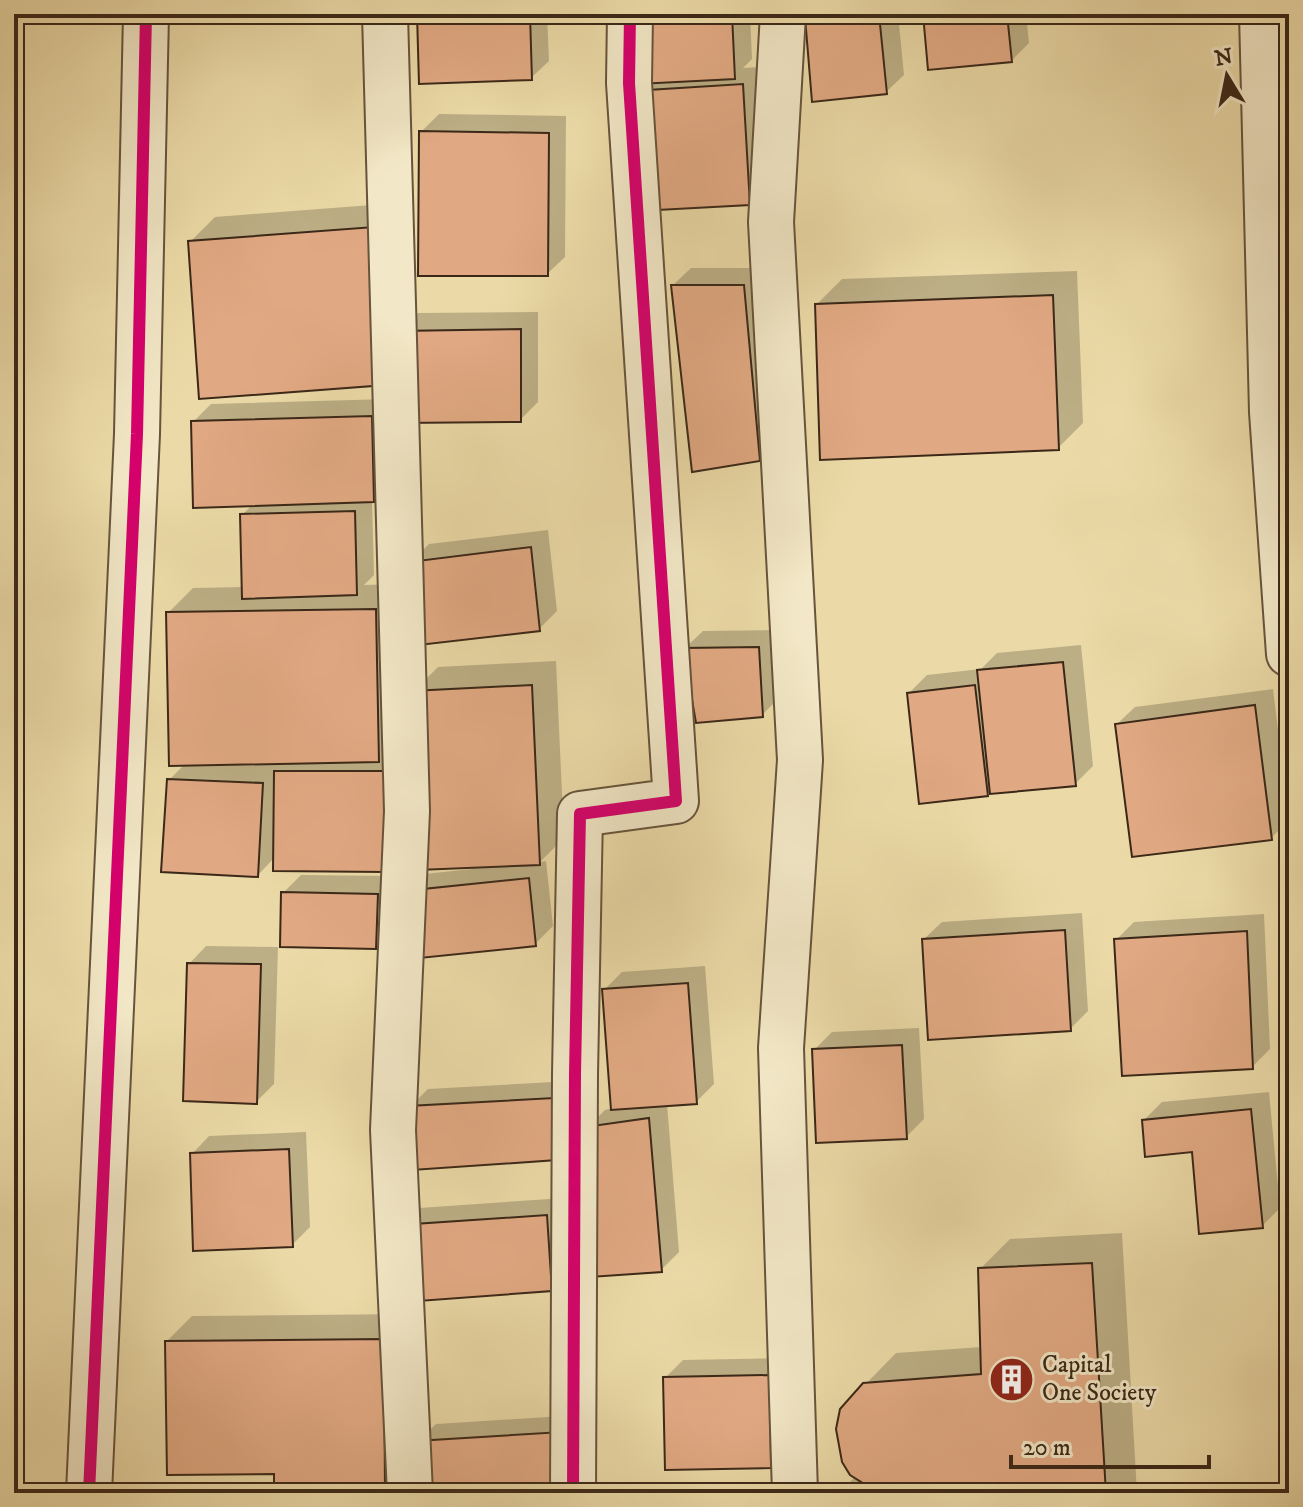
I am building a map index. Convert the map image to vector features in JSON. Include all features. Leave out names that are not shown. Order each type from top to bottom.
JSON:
[{"type":"street","points":[[89,1493],[136,450],[146,14]]},
{"type":"street","points":[[385,14],[407,811],[393,1130],[410,1493]]},
{"type":"street","points":[[573,1493],[580,814],[676,801],[629,83],[630,14]]},
{"type":"street","points":[[783,14],[771,222],[800,760],[781,1048],[795,1493]]},
{"type":"street","points":[[1262,14],[1272,412],[1289,654]]},
{"type":"building","points":[[417,14],[530,14],[532,80],[419,84]]},
{"type":"building","points":[[634,14],[732,14],[735,79],[638,84]]},
{"type":"building","points":[[879,14],[887,94],[812,102],[805,17]]},
{"type":"building","points":[[923,14],[1007,14],[1012,62],[928,70]]},
{"type":"building","points":[[743,84],[750,205],[639,211],[632,91]]},
{"type":"building","points":[[419,131],[549,133],[548,276],[418,276]]},
{"type":"building","points":[[374,227],[386,385],[199,399],[188,241]]},
{"type":"building","points":[[671,285],[744,285],[760,461],[692,472]]},
{"type":"building","points":[[1053,295],[1059,450],[820,460],[815,304]]},
{"type":"building","points":[[521,329],[521,422],[399,423],[398,331]]},
{"type":"building","points":[[372,416],[374,502],[193,508],[191,421]]},
{"type":"building","points":[[355,511],[357,595],[242,599],[240,514]]},
{"type":"building","points":[[531,547],[540,631],[419,645],[409,562]]},
{"type":"building","points":[[376,609],[379,762],[169,766],[166,612]]},
{"type":"building","points":[[759,647],[763,717],[696,723],[683,648]]},
{"type":"building","points":[[1063,662],[1076,786],[990,794],[977,670]]},
{"type":"building","points":[[532,685],[540,865],[418,870],[411,691]]},
{"type":"building","points":[[975,685],[988,796],[919,804],[907,693]]},
{"type":"building","points":[[1255,705],[1272,840],[1132,857],[1115,724]]},
{"type":"building","points":[[274,771],[385,771],[385,872],[273,871]]},
{"type":"building","points":[[167,779],[263,783],[258,877],[161,872]]},
{"type":"building","points":[[529,878],[536,946],[410,959],[404,891]]},
{"type":"building","points":[[281,892],[378,894],[376,949],[280,947]]},
{"type":"building","points":[[1065,930],[1071,1031],[928,1040],[922,939]]},
{"type":"building","points":[[1247,931],[1253,1069],[1122,1076],[1114,939]]},
{"type":"building","points":[[187,963],[261,964],[257,1104],[183,1101]]},
{"type":"building","points":[[688,983],[697,1104],[611,1110],[602,989]]},
{"type":"building","points":[[902,1045],[907,1139],[816,1143],[812,1049]]},
{"type":"building","points":[[554,1098],[557,1160],[412,1170],[408,1106]]},
{"type":"building","points":[[1251,1109],[1263,1228],[1199,1234],[1192,1152],[1145,1157],[1142,1120]]},
{"type":"building","points":[[649,1118],[662,1272],[590,1277],[585,1127]]},
{"type":"building","points":[[289,1149],[293,1247],[193,1251],[190,1153]]},
{"type":"building","points":[[547,1215],[552,1291],[405,1302],[399,1225]]},
{"type":"building","name":"Capital One Society","points":[[1092,1263],[1106,1493],[836,1493],[861,1482],[850,1475],[842,1462],[836,1429],[840,1409],[863,1383],[981,1374],[978,1268]]},
{"type":"building","points":[[384,1339],[385,1493],[274,1493],[274,1474],[167,1475],[165,1341]]},
{"type":"building","points":[[770,1375],[771,1468],[665,1470],[663,1377]]},
{"type":"building","points":[[562,1432],[565,1493],[419,1493],[416,1441]]},
{"type":"cycle path","points":[[89,1493],[137,434],[146,14]]},
{"type":"cycle path","points":[[573,1493],[580,814],[676,801],[629,83],[630,14]]},
{"type":"place","name":"Capital One Society","points":[[1011,1379]]}]
